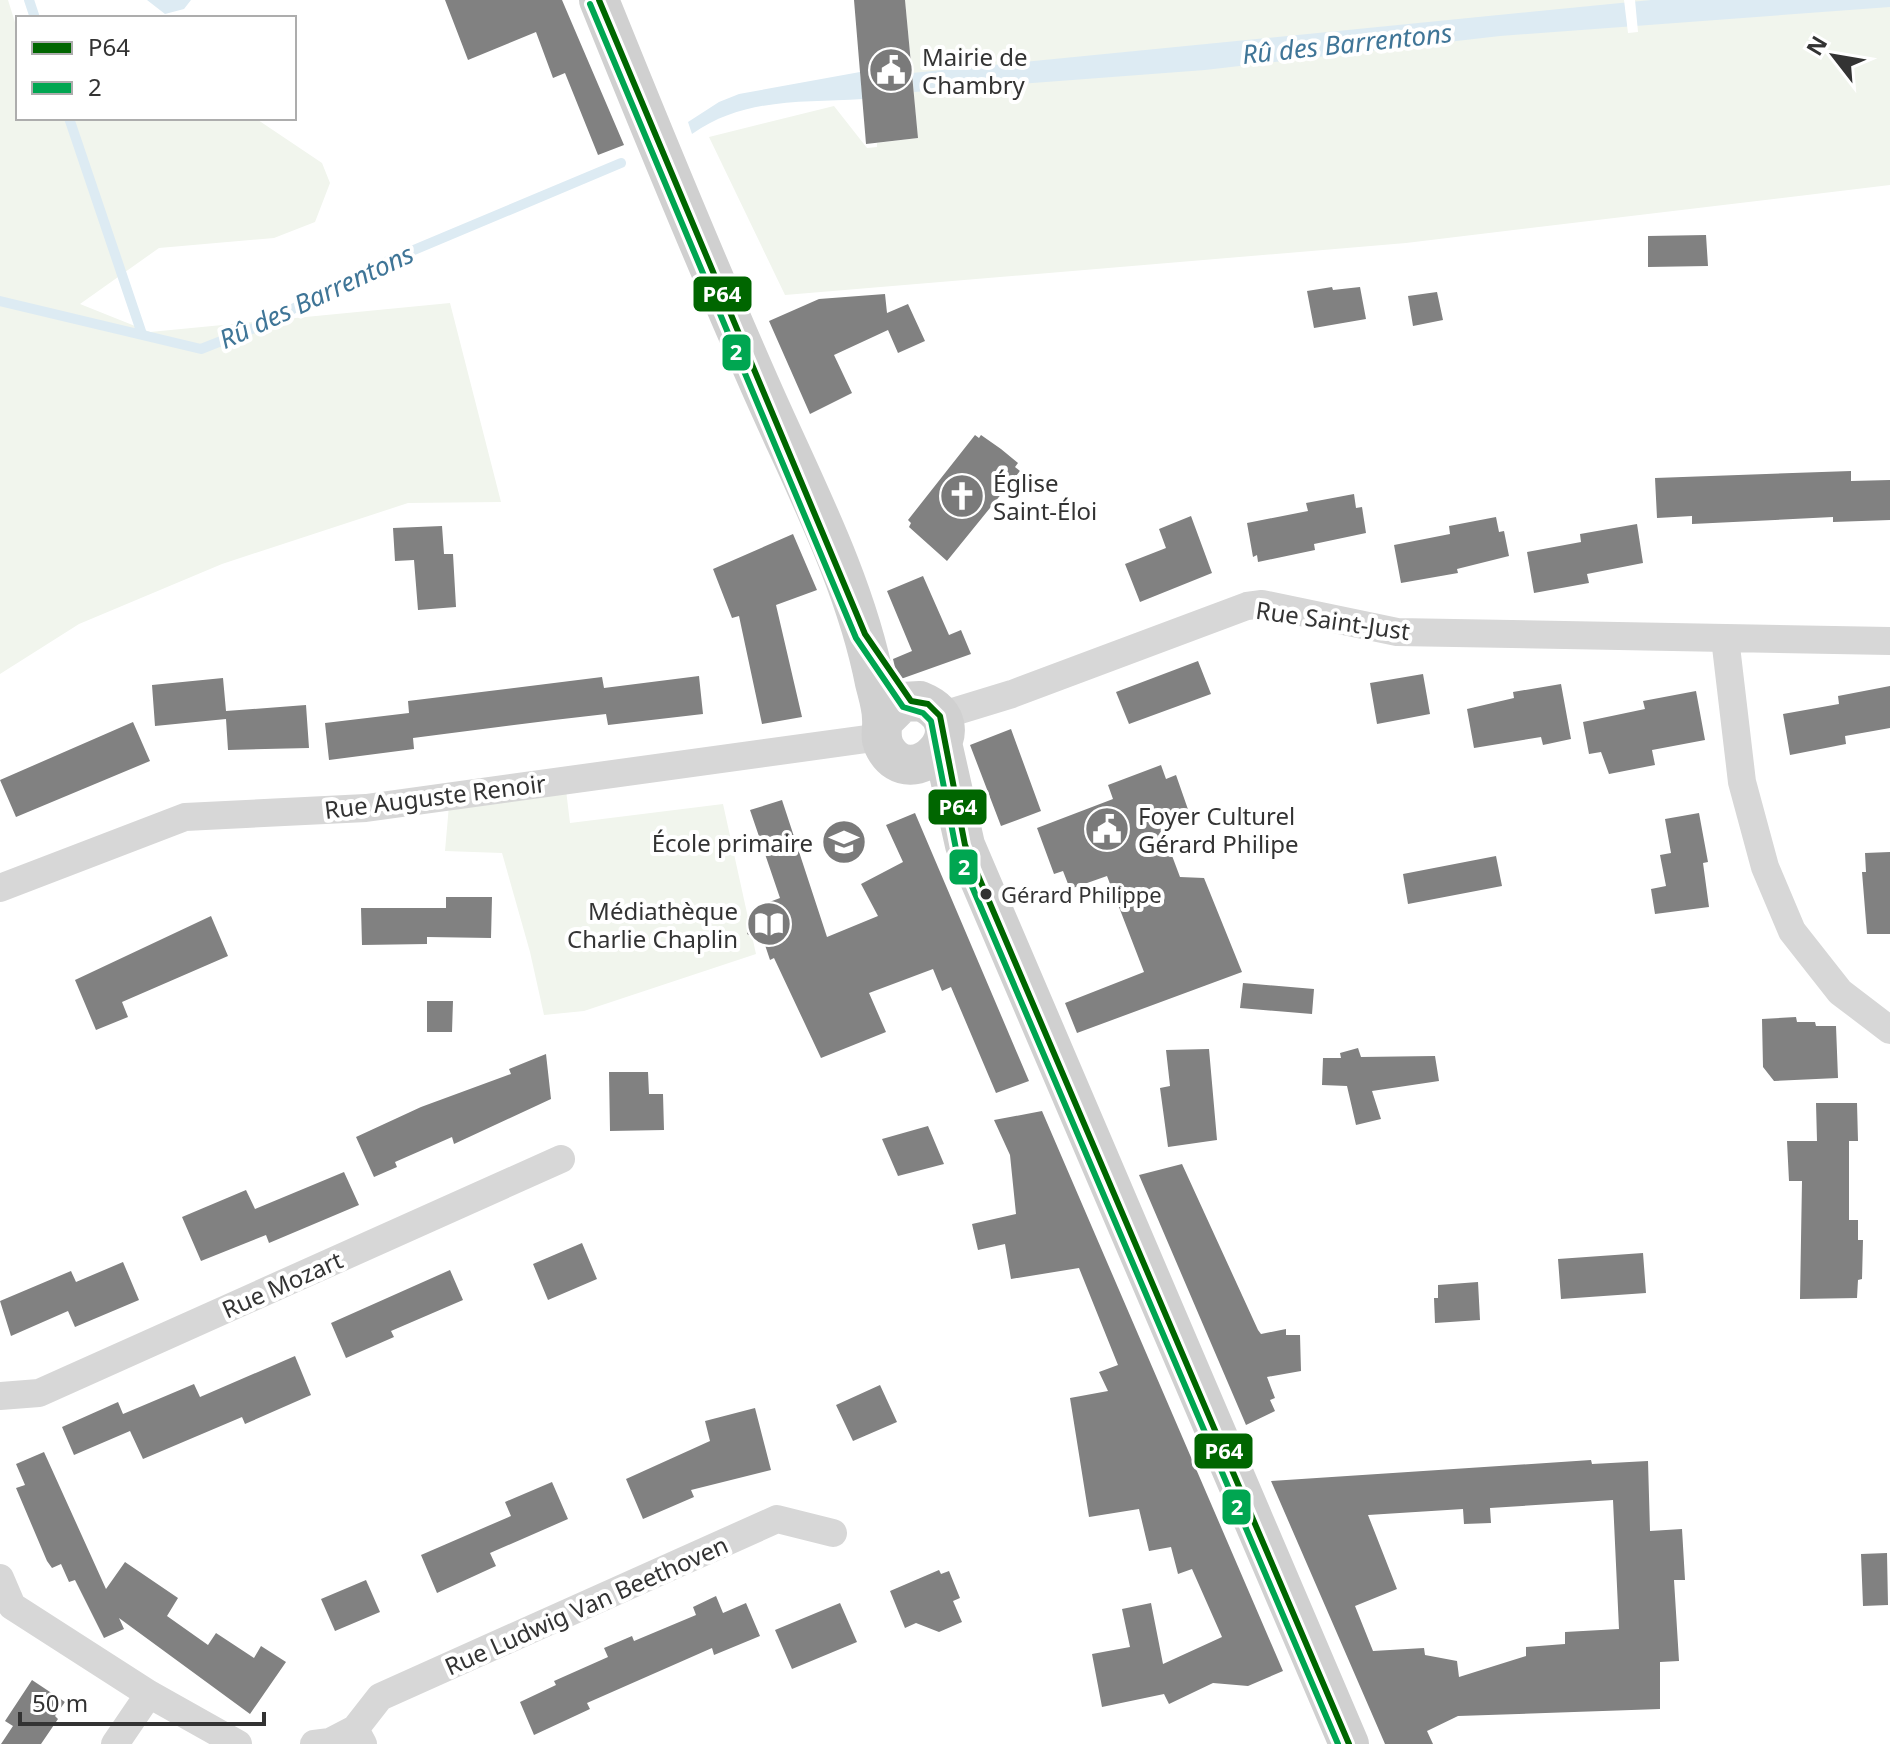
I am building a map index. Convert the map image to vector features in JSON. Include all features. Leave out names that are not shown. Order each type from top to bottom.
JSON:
[{"type":"main road","points":[[599,0],[668,171],[865,634],[965,845],[1349,1744]]},
{"type":"street","name":"Rue Saint-Just","points":[[911,730],[1247,606],[1262,604],[1397,632],[1890,641]]},
{"type":"street","points":[[1725,638],[1742,782],[1765,867],[1792,931],[1840,992],[1890,1030]]},
{"type":"street","name":"Rue Auguste Renoir","points":[[0,888],[185,817],[366,808],[911,730]]},
{"type":"street","name":"Rue Mozart","points":[[0,1396],[39,1393],[561,1159]]},
{"type":"street","name":"Rue Ludwig Van Beethoven","points":[[359,1736],[380,1697],[777,1519],[833,1533]]},
{"type":"street","points":[[0,1578],[12,1606],[149,1694],[238,1744]]},
{"type":"street","points":[[115,1744],[149,1694]]},
{"type":"street","points":[[314,1744],[359,1736]]},
{"type":"shaded area","points":[[0,0],[8,0],[16,26],[16,120],[258,120],[322,163],[330,183],[315,222],[274,238],[159,248],[80,304],[150,332],[450,303],[501,502],[408,503],[222,564],[79,624],[0,674]]},
{"type":"shaded area","points":[[905,0],[1890,0],[1890,185],[1406,243],[785,295],[709,137],[834,106],[867,148],[877,147],[877,143],[918,138]]},
{"type":"shaded area","points":[[566,790],[570,823],[723,804],[756,954],[584,1011],[544,1015],[502,853],[445,851],[449,805]]},
{"type":"water","points":[[147,0],[191,0],[184,9],[165,14]]},
{"type":"water","points":[[1651,0],[1890,0],[1890,7],[1500,36],[1205,70],[914,92],[912,73]]},
{"type":"water","points":[[860,72],[863,99],[796,102],[753,108],[732,113],[692,134],[688,122],[719,102],[739,94]]},
{"type":"pier","points":[[1624,0],[1635,0],[1638,32],[1628,33]]},
{"type":"building","points":[[445,0],[562,0],[624,145],[598,155],[565,73],[553,78],[536,32],[468,60]]},
{"type":"building","name":"Mairie de Chambry","points":[[854,0],[905,0],[918,138],[866,144]]},
{"type":"building","points":[[1706,235],[1708,266],[1648,267],[1648,236]]},
{"type":"building","points":[[1332,287],[1333,290],[1360,287],[1366,319],[1314,328],[1307,291]]},
{"type":"building","points":[[1437,292],[1443,320],[1413,326],[1408,296]]},
{"type":"building","points":[[885,294],[887,313],[908,304],[925,341],[898,353],[888,330],[834,355],[852,393],[810,414],[769,321],[819,299]]},
{"type":"building","name":"Église Saint-Éloi","points":[[975,435],[979,438],[981,435],[1001,449],[1018,463],[1015,467],[1020,471],[947,561],[909,527],[911,523],[908,520]]},
{"type":"building","points":[[1851,471],[1851,481],[1890,480],[1890,520],[1833,522],[1833,517],[1692,524],[1692,516],[1657,518],[1655,478]]},
{"type":"building","points":[[1354,494],[1356,508],[1362,507],[1366,533],[1314,544],[1315,550],[1258,562],[1257,555],[1253,557],[1247,523],[1308,511],[1306,503]]},
{"type":"building","points":[[1191,516],[1212,573],[1140,602],[1125,564],[1166,548],[1159,529]]},
{"type":"building","points":[[1496,517],[1499,532],[1504,531],[1509,556],[1457,569],[1458,573],[1401,583],[1394,545],[1450,534],[1449,526]]},
{"type":"building","points":[[1637,524],[1643,563],[1587,574],[1589,583],[1534,593],[1527,552],[1581,542],[1580,534]]},
{"type":"building","points":[[442,526],[444,554],[453,554],[456,607],[418,610],[414,560],[395,561],[393,528]]},
{"type":"building","points":[[793,534],[817,590],[776,605],[802,717],[762,724],[739,616],[732,618],[713,569]]},
{"type":"building","points":[[923,576],[949,635],[961,630],[971,654],[898,680],[893,659],[912,651],[887,591]]},
{"type":"building","points":[[1198,661],[1211,694],[1129,724],[1116,692]]},
{"type":"building","points":[[1423,674],[1430,714],[1377,724],[1370,683]]},
{"type":"building","points":[[699,676],[703,714],[608,725],[606,714],[554,720],[413,738],[414,749],[329,760],[325,723],[409,713],[408,701],[602,677],[604,688]]},
{"type":"building","points":[[223,678],[226,711],[306,705],[309,748],[228,750],[226,719],[155,726],[152,685]]},
{"type":"building","points":[[1561,684],[1571,739],[1543,745],[1541,737],[1474,748],[1467,709],[1514,698],[1513,692]]},
{"type":"building","points":[[1890,686],[1890,728],[1845,736],[1846,744],[1790,755],[1783,714],[1839,704],[1838,696]]},
{"type":"building","points":[[1696,691],[1705,740],[1652,750],[1655,765],[1609,774],[1601,752],[1589,754],[1583,722],[1645,709],[1643,701]]},
{"type":"building","points":[[133,722],[150,761],[16,817],[0,780]]},
{"type":"building","points":[[1011,729],[1041,811],[1001,826],[970,745]]},
{"type":"building","points":[[1161,765],[1166,779],[1176,775],[1191,818],[1162,829],[1180,877],[1204,878],[1242,972],[1077,1033],[1065,1003],[1144,972],[1107,876],[1070,889],[1063,871],[1054,874],[1037,828],[1113,799],[1108,785]]},
{"type":"building","points":[[782,800],[827,937],[878,916],[861,884],[903,862],[886,825],[915,813],[1029,1081],[996,1093],[951,987],[942,991],[933,969],[869,993],[886,1032],[821,1058],[774,958],[770,960],[764,942],[747,934],[756,915],[753,908],[780,898],[750,810]]},
{"type":"building","points":[[1699,813],[1708,862],[1703,863],[1709,907],[1655,914],[1651,889],[1666,886],[1660,855],[1671,853],[1665,819]]},
{"type":"building","points":[[1890,852],[1890,934],[1867,934],[1862,872],[1866,872],[1865,853]]},
{"type":"building","points":[[1496,856],[1502,886],[1408,904],[1403,874]]},
{"type":"building","points":[[446,897],[492,897],[491,938],[427,937],[427,944],[362,945],[361,908],[446,908]]},
{"type":"building","points":[[211,916],[228,956],[122,1002],[128,1017],[96,1030],[75,980]]},
{"type":"building","points":[[1243,983],[1314,989],[1312,1014],[1240,1008]]},
{"type":"building","points":[[427,1001],[453,1001],[452,1032],[427,1032]]},
{"type":"building","points":[[1796,1017],[1797,1022],[1836,1026],[1838,1078],[1774,1081],[1763,1067],[1762,1019]]},
{"type":"building","points":[[1358,1048],[1361,1057],[1435,1056],[1439,1081],[1372,1091],[1381,1119],[1356,1125],[1347,1086],[1322,1085],[1323,1058],[1341,1058],[1340,1053]]},
{"type":"building","points":[[1209,1049],[1217,1140],[1168,1147],[1160,1088],[1170,1086],[1166,1050]]},
{"type":"building","points":[[546,1054],[551,1099],[454,1144],[452,1137],[395,1162],[397,1167],[374,1177],[356,1137],[421,1107],[511,1074],[509,1069]]},
{"type":"building","points":[[609,1072],[648,1072],[649,1094],[663,1094],[664,1130],[610,1131]]},
{"type":"building","points":[[1816,1103],[1857,1103],[1858,1141],[1849,1141],[1849,1220],[1858,1220],[1858,1240],[1863,1240],[1862,1279],[1858,1280],[1857,1298],[1800,1299],[1802,1181],[1789,1181],[1787,1141],[1817,1141]]},
{"type":"building","points":[[1042,1111],[1283,1671],[1248,1686],[1213,1683],[1169,1704],[1164,1694],[1102,1707],[1092,1654],[1130,1647],[1122,1609],[1151,1603],[1163,1664],[1222,1637],[1192,1569],[1178,1574],[1171,1547],[1149,1551],[1139,1509],[1089,1517],[1070,1398],[1108,1391],[1099,1372],[1118,1365],[1079,1268],[1011,1279],[1005,1244],[978,1250],[972,1224],[1016,1214],[1010,1155],[994,1120]]},
{"type":"building","points":[[928,1126],[944,1164],[898,1176],[882,1139]]},
{"type":"building","points":[[1182,1164],[1258,1330],[1261,1334],[1286,1329],[1286,1335],[1300,1335],[1301,1371],[1267,1377],[1275,1398],[1270,1400],[1275,1411],[1246,1425],[1139,1175]]},
{"type":"building","points":[[344,1172],[359,1205],[269,1243],[266,1235],[201,1261],[182,1217],[246,1190],[255,1209]]},
{"type":"building","points":[[582,1243],[597,1279],[548,1300],[533,1264]]},
{"type":"building","points":[[1643,1253],[1646,1293],[1561,1299],[1558,1259]]},
{"type":"building","points":[[123,1262],[139,1300],[75,1327],[68,1311],[11,1336],[0,1301],[71,1271],[76,1282]]},
{"type":"building","points":[[450,1270],[463,1300],[391,1331],[394,1337],[346,1358],[331,1323]]},
{"type":"building","points":[[1478,1282],[1480,1320],[1435,1323],[1434,1298],[1438,1298],[1438,1285]]},
{"type":"building","points":[[295,1356],[311,1395],[245,1424],[242,1417],[143,1459],[130,1431],[74,1455],[62,1427],[118,1402],[123,1414],[194,1384],[200,1397]]},
{"type":"building","points":[[880,1385],[897,1422],[853,1441],[836,1405]]},
{"type":"building","points":[[755,1408],[771,1470],[691,1490],[694,1497],[643,1519],[626,1479],[710,1441],[705,1421]]},
{"type":"building","points":[[44,1452],[106,1589],[125,1562],[178,1598],[167,1616],[208,1645],[216,1633],[254,1658],[261,1646],[286,1662],[250,1714],[119,1618],[124,1629],[104,1638],[75,1580],[69,1582],[61,1564],[52,1568],[47,1561],[16,1488],[25,1485],[16,1464]]},
{"type":"building","points":[[1591,1460],[1592,1464],[1648,1461],[1650,1531],[1682,1529],[1685,1580],[1674,1580],[1679,1661],[1660,1662],[1660,1709],[1458,1716],[1427,1731],[1433,1744],[1385,1744],[1271,1481]],"holes":[[[1613,1500],[1619,1629],[1565,1632],[1565,1644],[1526,1647],[1526,1656],[1459,1677],[1457,1661],[1425,1655],[1424,1648],[1373,1651],[1355,1606],[1397,1589],[1368,1515],[1463,1509],[1464,1524],[1491,1523],[1490,1508]]]},
{"type":"building","points":[[552,1482],[568,1519],[490,1553],[496,1566],[437,1593],[421,1555],[511,1516],[505,1502]]},
{"type":"building","points":[[1887,1553],[1888,1605],[1863,1606],[1861,1554]]},
{"type":"building","points":[[939,1570],[941,1574],[949,1571],[960,1598],[953,1601],[962,1622],[939,1632],[916,1623],[905,1628],[890,1591]]},
{"type":"building","points":[[366,1580],[380,1612],[335,1631],[321,1599]]},
{"type":"building","points":[[716,1596],[723,1613],[746,1603],[760,1636],[714,1655],[712,1648],[587,1703],[590,1709],[534,1735],[520,1702],[556,1685],[554,1681],[608,1657],[604,1648],[632,1636],[634,1641],[696,1615],[693,1607]]},
{"type":"building","points":[[840,1603],[857,1642],[792,1669],[775,1630]]},
{"type":"building","points":[[32,1680],[65,1702],[55,1716],[58,1719],[41,1744],[1,1744],[13,1726],[5,1721]]},
{"type":"waterway","points":[[29,0],[34,16]]},
{"type":"waterway","points":[[70,120],[142,334]]},
{"type":"waterway","name":"Rû des Barrentons","points":[[0,301],[201,349],[262,325],[371,268],[621,163]]},
{"type":"transit line","name":"P64","points":[[599,0],[865,634],[911,701],[928,704],[940,716],[965,845],[1349,1744]]},
{"type":"transit line","name":"2","points":[[590,4],[856,638],[903,707],[923,713],[931,721],[956,849],[1338,1744]]},
{"type":"place","name":"Mairie de Chambry","points":[[891,70]]},
{"type":"place","name":"Église Saint-Éloi","points":[[962,496]]},
{"type":"place","name":"Foyer Culturel Gérard Philipe","points":[[1107,829]]},
{"type":"place","name":"École primaire","points":[[844,842]]},
{"type":"place","name":"Gérard Philippe","points":[[986,894]]},
{"type":"place","name":"Médiathèque Charlie Chaplin","points":[[769,924]]}]
